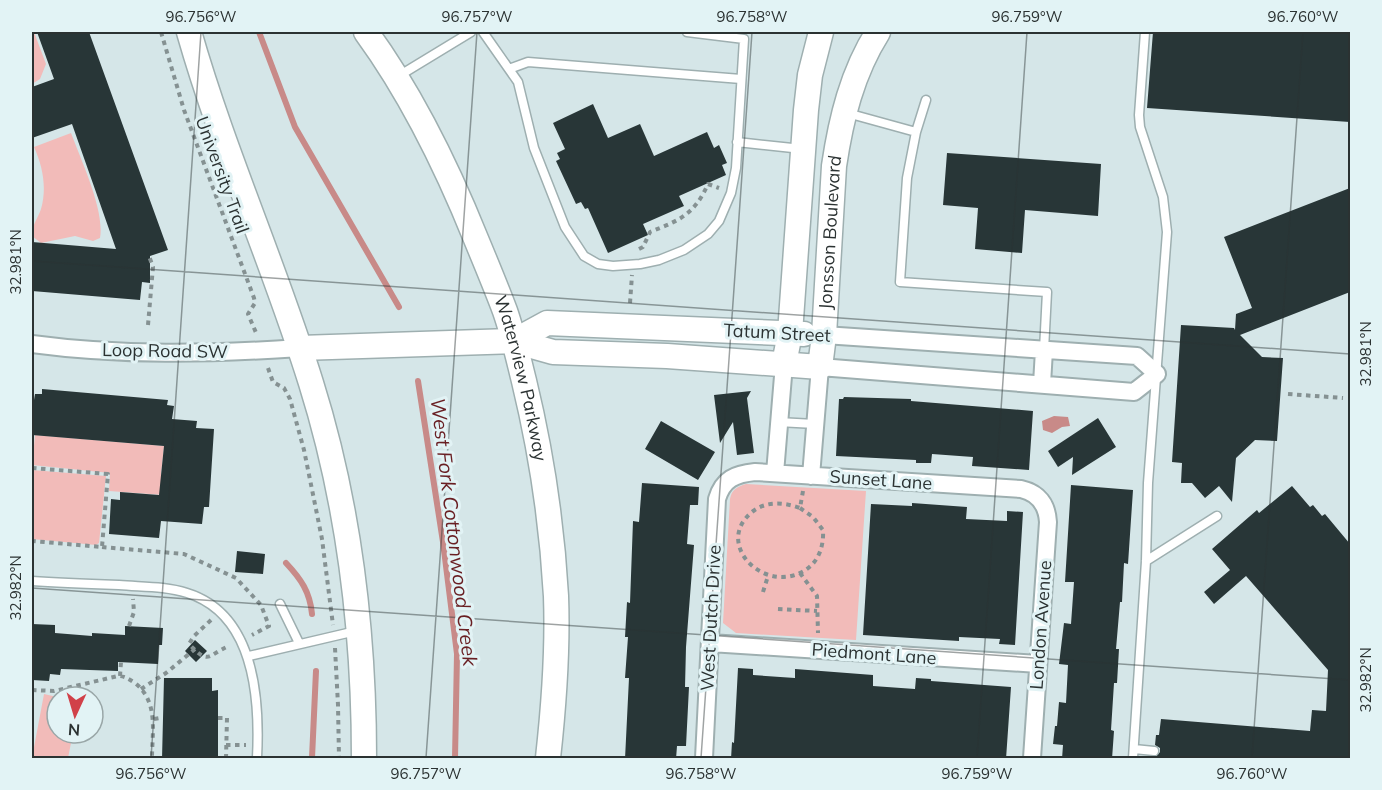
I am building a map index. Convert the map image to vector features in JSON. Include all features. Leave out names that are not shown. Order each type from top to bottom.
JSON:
[{"type":"street","points":[[189,32],[228,154],[300,348],[327,438],[342,506],[359,630],[363,675],[364,759]]},
{"type":"street","name":"Waterview Parkway","points":[[366,32],[397,77],[459,195],[505,311],[514,341],[540,459],[556,595],[555,699],[548,759]]},
{"type":"street","name":"Jonsson Boulevard","points":[[775,473],[784,364],[790,333],[802,149],[810,75],[821,32]]},
{"type":"street","name":"Jonsson Boulevard","points":[[808,476],[824,335],[834,166],[843,112],[856,74],[878,32]]},
{"type":"street","name":"Tatum Street","points":[[300,348],[514,341],[553,352],[667,356],[784,364],[1134,392],[1157,374],[1137,356],[790,333],[547,323],[514,341]]},
{"type":"street","name":"Loop Road SW","points":[[32,344],[131,353],[300,348]]},
{"type":"street","points":[[1042,384],[1044,350]]},
{"type":"street","name":"Sunset Lane","points":[[727,480],[746,473],[775,473],[1021,489],[1036,495]]},
{"type":"street","name":"West Dutch Drive","points":[[704,759],[717,499],[727,480]]},
{"type":"street","name":"London Avenue","points":[[1032,759],[1048,522],[1048,512],[1036,495]]},
{"type":"street","name":"Piedmont Lane","points":[[710,644],[1038,664]]},
{"type":"lane","points":[[397,77],[471,32]]},
{"type":"lane","points":[[483,32],[518,82],[534,148],[565,227],[584,256],[598,264],[640,264],[659,260],[684,250],[708,234],[719,221],[731,193],[744,39],[687,32]]},
{"type":"lane","points":[[1144,32],[1140,127],[1163,196],[1167,232],[1148,483],[1146,561],[1133,754],[1155,751]]},
{"type":"lane","points":[[509,69],[528,62],[741,79]]},
{"type":"lane","points":[[926,100],[916,132],[907,178],[900,282],[1047,292],[1044,350]]},
{"type":"lane","points":[[843,112],[916,132]]},
{"type":"lane","points":[[737,142],[802,149]]},
{"type":"lane","points":[[778,422],[815,424]]},
{"type":"lane","points":[[1146,561],[1217,516]]},
{"type":"lane","points":[[32,581],[164,588],[190,594],[209,604],[225,617],[249,656],[258,717],[257,759]]},
{"type":"lane","points":[[280,604],[299,644]]},
{"type":"lane","points":[[249,656],[359,630]]},
{"type":"path","name":"University Trail","points":[[161,32],[188,121],[254,298],[255,303],[248,314],[253,324]]},
{"type":"path","points":[[636,249],[643,248],[650,232],[690,213],[708,184],[731,193]]},
{"type":"path","points":[[148,325],[153,267],[149,256]]},
{"type":"path","points":[[630,303],[632,275]]},
{"type":"path","points":[[270,374],[273,382],[284,388],[290,399],[304,450],[322,539],[331,611]]},
{"type":"path","points":[[1288,394],[1343,398]]},
{"type":"path","points":[[32,468],[108,474],[102,547]]},
{"type":"path","points":[[800,508],[808,476]]},
{"type":"path","points":[[788,504],[800,508],[819,523],[824,537],[817,560],[800,573],[789,578],[768,576],[753,568],[738,544],[740,529],[749,514],[759,507],[788,504]]},
{"type":"path","points":[[32,541],[184,554],[236,578],[261,605],[269,626],[203,658],[189,644],[190,640],[219,612]]},
{"type":"path","points":[[800,573],[817,596],[817,650]]},
{"type":"path","points":[[763,592],[768,576]]},
{"type":"path","points":[[129,626],[134,612],[133,586]]},
{"type":"path","points":[[778,609],[817,611]]},
{"type":"path","points":[[141,689],[166,673],[195,649]]},
{"type":"path","points":[[336,657],[339,759]]},
{"type":"path","points":[[120,676],[121,662]]},
{"type":"path","points":[[32,690],[54,691],[120,676],[128,679],[147,697],[154,719],[152,759]]},
{"type":"path","points":[[154,719],[160,718]]},
{"type":"path","points":[[218,718],[227,718],[226,759]]},
{"type":"shaded area","points":[[32,32],[34,32],[46,64],[40,79],[32,84]]},
{"type":"shaded area","points":[[71,133],[96,200],[101,227],[100,238],[93,241],[75,236],[41,243],[32,236],[44,193],[42,170],[34,147]]},
{"type":"shaded area","points":[[1054,416],[1068,417],[1070,426],[1062,427],[1052,433],[1043,430],[1042,421]]},
{"type":"shaded area","points":[[35,435],[164,446],[161,474],[163,495],[109,491],[110,473],[32,465],[32,446],[34,446]]},
{"type":"shaded area","points":[[32,470],[106,476],[99,543],[96,545],[32,539]]},
{"type":"shaded area","points":[[746,484],[866,491],[856,640],[736,633],[723,623],[730,499],[735,489]]},
{"type":"shaded area","points":[[44,694],[45,745],[71,745],[68,758],[32,758]]},
{"type":"building","points":[[37,32],[89,32],[168,250],[150,256],[150,283],[142,282],[140,300],[32,291],[32,242],[116,249],[72,124],[32,138],[32,87],[54,79]]},
{"type":"building","points":[[1153,32],[1350,32],[1350,122],[1147,108]]},
{"type":"building","points":[[593,104],[608,138],[640,124],[654,156],[707,132],[714,148],[719,145],[727,163],[722,165],[726,175],[679,196],[684,206],[643,224],[648,235],[608,253],[588,208],[585,209],[581,202],[576,204],[556,161],[560,159],[557,153],[565,149],[553,123]]},
{"type":"building","points":[[947,153],[1101,164],[1098,216],[1025,210],[1022,253],[975,249],[978,208],[943,205]]},
{"type":"building","points":[[1350,188],[1350,292],[1240,335],[1262,357],[1283,358],[1277,441],[1255,440],[1236,458],[1232,502],[1219,486],[1205,498],[1192,483],[1181,483],[1182,463],[1172,462],[1181,325],[1234,328],[1235,330],[1236,314],[1252,308],[1224,237]]},
{"type":"building","points":[[42,389],[168,400],[167,405],[174,406],[172,419],[197,421],[196,428],[214,429],[209,507],[204,507],[202,524],[161,521],[159,538],[109,534],[111,499],[120,500],[120,492],[159,495],[164,446],[32,435],[32,399],[34,400],[35,394],[42,394]]},
{"type":"building","points":[[751,391],[747,398],[754,453],[737,455],[733,422],[720,443],[714,395]]},
{"type":"building","points":[[844,397],[911,399],[911,401],[1033,411],[1029,470],[972,466],[973,457],[932,454],[931,463],[916,463],[916,460],[836,456],[839,399]]},
{"type":"building","points":[[1098,418],[1116,447],[1072,475],[1073,457],[1058,467],[1048,451]]},
{"type":"building","points":[[661,421],[715,452],[698,480],[645,449]]},
{"type":"building","points":[[642,483],[699,487],[698,505],[690,505],[687,544],[694,545],[686,647],[685,687],[689,687],[686,746],[677,746],[676,759],[625,759],[629,678],[625,678],[628,637],[625,637],[627,602],[630,603],[633,521],[639,522]]},
{"type":"building","points":[[1071,485],[1133,490],[1128,564],[1124,563],[1116,649],[1119,649],[1111,730],[1114,731],[1112,759],[1062,759],[1063,745],[1053,744],[1059,702],[1066,703],[1068,665],[1059,664],[1064,623],[1071,624],[1074,582],[1065,582]]},
{"type":"building","points":[[1292,486],[1310,507],[1313,505],[1322,516],[1325,514],[1350,544],[1350,759],[1154,759],[1160,752],[1160,748],[1155,745],[1161,719],[1310,731],[1312,710],[1326,711],[1328,670],[1246,576],[1214,604],[1204,592],[1230,570],[1212,549],[1257,510],[1259,513]]},
{"type":"building","points":[[912,503],[967,507],[966,519],[1007,521],[1007,511],[1023,512],[1015,645],[999,644],[1000,639],[959,637],[959,641],[863,635],[871,504],[912,506]]},
{"type":"building","points":[[237,551],[265,554],[263,574],[235,572]]},
{"type":"building","points":[[32,624],[55,625],[55,633],[92,636],[92,633],[125,635],[125,626],[163,628],[158,664],[118,662],[118,671],[61,669],[60,675],[50,674],[49,681],[32,680]]},
{"type":"building","points":[[195,640],[207,651],[196,662],[185,651]]},
{"type":"building","points":[[738,668],[753,669],[753,675],[795,678],[795,669],[873,675],[873,686],[915,689],[916,678],[1011,687],[1006,759],[731,759]]},
{"type":"building","points":[[164,678],[212,678],[212,691],[218,690],[218,759],[162,759]]},
{"type":"waterway","name":"West Fork Cottonwood Creek","points":[[259,32],[295,127],[399,307]]},
{"type":"waterway","name":"West Fork Cottonwood Creek","points":[[418,381],[443,542],[457,654],[455,758]]},
{"type":"waterway","points":[[286,563],[304,586],[312,614]]},
{"type":"waterway","points":[[312,758],[316,671]]}]
